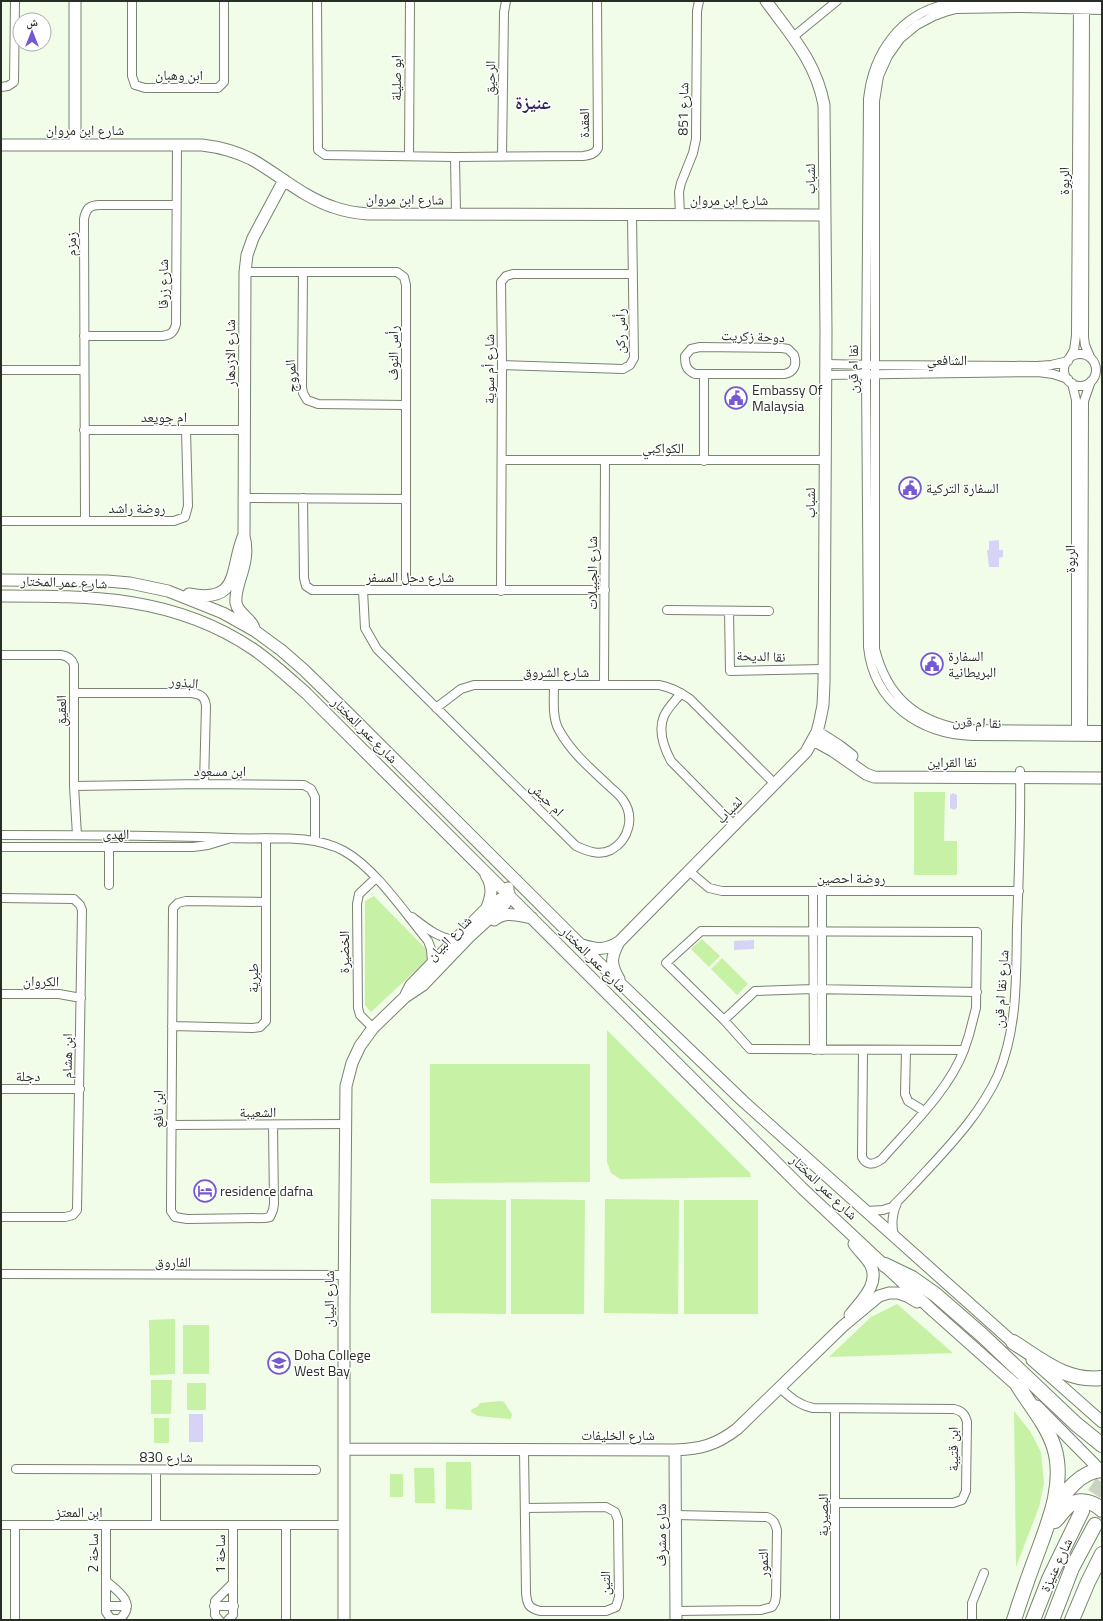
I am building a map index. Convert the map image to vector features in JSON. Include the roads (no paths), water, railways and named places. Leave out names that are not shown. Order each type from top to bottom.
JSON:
[{"type":"highway","points":[[885,1265],[912,1278],[936,1295],[982,1335],[1076,1424],[1102,1445]]},
{"type":"highway","points":[[1013,1342],[1050,1367],[1064,1374],[1087,1378],[1102,1378]]},
{"type":"highway","points":[[1014,1620],[1046,1528],[1057,1482],[1056,1455],[1053,1445],[1045,1428],[1018,1386]]},
{"type":"highway","points":[[1046,1528],[1058,1503],[1073,1485],[1085,1476],[1101,1471]]},
{"type":"highway","points":[[1046,1528],[1070,1505],[1077,1502],[1091,1502],[1102,1510]]},
{"type":"highway","name":"شارع عنيزة","points":[[1032,1620],[1049,1579],[1082,1511]]},
{"type":"highway","name":"شارع عنيزة","points":[[1052,1620],[1072,1568],[1095,1525]]},
{"type":"highway","points":[[1072,1620],[1101,1554]]},
{"type":"highway","points":[[1080,1601],[1102,1576]]},
{"type":"street","points":[[1,87],[8,86],[14,82],[15,1]]},
{"type":"street","points":[[75,1],[75,145]]},
{"type":"street","name":"ابن وهبان","points":[[132,1],[132,76],[135,85],[145,88],[218,88],[224,82],[224,1]]},
{"type":"street","name":"العقدة","points":[[317,1],[318,150],[325,155],[456,157],[583,156],[590,155],[596,151],[598,148],[597,1]]},
{"type":"street","name":"ابو صليلة","points":[[409,156],[410,1]]},
{"type":"street","name":"الرحيق","points":[[502,156],[504,12],[506,1]]},
{"type":"street","name":"شارع 851","points":[[680,215],[679,192],[693,153],[696,139],[697,11],[699,1]]},
{"type":"street","name":"لشباب","points":[[621,983],[614,971],[612,960],[613,954],[619,942],[806,752],[815,736],[822,712],[824,669],[825,460],[824,105],[817,77],[812,65],[766,1]]},
{"type":"street","points":[[793,37],[837,1]]},
{"type":"street","name":"نقا ام قرن","points":[[1102,10],[1081,6],[989,2],[947,5],[928,11],[915,18],[898,32],[884,48],[873,72],[868,100],[866,364],[868,647],[872,667],[880,684],[892,701],[923,725],[956,735],[1079,734],[1102,730]]},
{"type":"street","name":"نقا ام قرن","points":[[1102,2],[1081,6],[956,10],[945,12],[927,19],[908,31],[900,39],[888,56],[879,76],[875,93],[875,649],[881,668],[887,682],[910,709],[924,718],[941,725],[960,729],[1079,734],[1102,737]]},
{"type":"street","name":"الربوة","points":[[1081,6],[1084,337],[1085,345],[1092,359]]},
{"type":"street","name":"الربوة","points":[[1068,360],[1074,350],[1076,336],[1081,6]]},
{"type":"street","name":"شارع ابن مروان","points":[[1,145],[202,145],[231,151],[251,159],[284,180],[332,207],[348,212],[368,214],[824,216]]},
{"type":"street","name":"شارع زرقا","points":[[84,336],[162,336],[171,334],[175,330],[177,145]]},
{"type":"street","points":[[456,157],[456,215]]},
{"type":"street","name":"شارع الازدهار","points":[[255,631],[250,621],[239,612],[236,602],[246,556],[244,536],[245,272],[247,255],[253,238],[284,180]]},
{"type":"street","name":"زمزم","points":[[85,520],[84,219],[86,211],[89,207],[100,205],[176,205]]},
{"type":"street","name":"رأس ركن","points":[[502,365],[623,369],[633,361],[632,215]]},
{"type":"street","name":"رأس النوف","points":[[245,272],[397,272],[404,278],[406,286],[406,590]]},
{"type":"street","name":"المروج","points":[[303,273],[302,387],[306,400],[318,404],[406,405]]},
{"type":"street","name":"شارع أم سوية","points":[[501,591],[501,284],[506,276],[519,273],[633,274]]},
{"type":"street","name":"دوحة زكريت","points":[[694,348],[782,348],[792,351],[796,360],[792,371],[784,374],[704,374],[691,372],[686,366],[685,356],[688,351],[694,348]]},
{"type":"street","points":[[1102,364],[1082,354],[1077,354],[1068,360],[1065,370],[1070,381],[1082,385],[1102,376]]},
{"type":"street","points":[[1092,359],[1096,370],[1092,380]]},
{"type":"street","name":"الشافعي","points":[[825,375],[866,375],[875,370],[1038,366],[1051,365],[1068,360]]},
{"type":"street","name":"الشافعي","points":[[825,364],[866,364],[875,370],[1038,372],[1053,374],[1070,381]]},
{"type":"street","points":[[1,370],[84,370]]},
{"type":"street","points":[[704,374],[704,461]]},
{"type":"street","name":"الربوة","points":[[1079,734],[1084,401],[1092,380]]},
{"type":"street","name":"الربوة","points":[[1070,381],[1076,400],[1079,734]]},
{"type":"street","name":"ام جويعد","points":[[84,430],[245,430]]},
{"type":"street","name":"روضة راشد","points":[[1,521],[174,521],[185,517],[188,506],[186,430]]},
{"type":"street","name":"الكواكبي","points":[[502,460],[825,460]]},
{"type":"street","name":"شارع الجبيلات","points":[[604,685],[605,461]]},
{"type":"street","points":[[245,498],[406,499]]},
{"type":"street","name":"شارع دحل المسفر","points":[[304,498],[304,578],[306,586],[315,590],[605,590]]},
{"type":"street","name":"شارع الازدهار","points":[[176,594],[188,593],[210,596],[219,594],[226,588],[234,574],[240,546],[244,536]]},
{"type":"street","name":"شارع عمر المختار","points":[[1,580],[107,581],[153,587],[176,594],[223,613],[255,631],[304,670],[581,945],[744,1102],[1102,1422]]},
{"type":"street","name":"ام حيش","points":[[363,590],[364,625],[377,649],[576,846],[590,852],[602,853],[611,850],[626,836],[629,824],[629,813],[623,799],[570,748],[563,738],[555,719],[554,685]]},
{"type":"street","name":"شارع عمر المختار","points":[[1,596],[83,596],[136,602],[178,613],[223,632],[258,653],[276,666],[307,694],[791,1177],[933,1311],[1018,1386],[1101,1471]]},
{"type":"street","points":[[667,610],[769,611]]},
{"type":"street","name":"نقا الديحة","points":[[730,611],[730,671],[824,669]]},
{"type":"street","name":"العقيق","points":[[1,655],[66,655],[73,661],[74,786],[77,835]]},
{"type":"street","name":"شارع الشروق","points":[[436,708],[455,693],[474,685],[659,685],[674,689],[694,704],[774,784]]},
{"type":"street","name":"البذور","points":[[74,692],[191,693],[202,696],[205,700],[206,706],[204,784]]},
{"type":"street","points":[[681,693],[666,713],[663,721],[662,741],[667,755],[671,761],[734,826]]},
{"type":"street","name":"نقا القراين","points":[[815,736],[833,751],[866,774],[874,777],[1102,771]]},
{"type":"street","name":"نقا القراين","points":[[1020,774],[1102,778]]},
{"type":"street","name":"شارع نقا ام قرن","points":[[866,1210],[883,1210],[892,1207],[902,1198],[970,1120],[988,1094],[998,1074],[1010,1036],[1015,1008],[1019,891],[1020,774]]},
{"type":"street","name":"ابن مسعود","points":[[74,786],[204,784],[304,785],[308,787],[315,797],[315,841]]},
{"type":"street","name":"الهدى","points":[[1,835],[168,835],[315,841],[331,845],[354,857],[376,878],[428,941],[431,949],[432,963]]},
{"type":"street","points":[[168,835],[168,848]]},
{"type":"street","name":"الهدى","points":[[1,847],[200,847],[216,844],[230,838]]},
{"type":"street","name":"طبرية","points":[[172,1026],[253,1028],[260,1027],[264,1024],[266,1016],[266,838]]},
{"type":"street","points":[[109,847],[109,885]]},
{"type":"street","points":[[483,869],[490,880],[491,891],[491,898],[485,910]]},
{"type":"street","name":"روضة احصين","points":[[689,871],[709,888],[722,891],[1019,891]]},
{"type":"street","name":"شارع البيان","points":[[344,1620],[344,1275],[346,1086],[348,1075],[360,1046],[373,1028],[404,997],[423,986],[469,938],[505,904],[509,886],[508,872]]},
{"type":"street","name":"الخضيرة","points":[[373,1028],[360,1015],[358,1008],[357,904],[359,894],[376,878]]},
{"type":"street","points":[[507,894],[518,891],[530,894]]},
{"type":"street","points":[[818,891],[818,1050]]},
{"type":"street","name":"شارع البيان","points":[[404,997],[410,985],[485,910],[507,894]]},
{"type":"street","name":"ابن هشام","points":[[1,898],[74,899],[80,904],[82,910],[78,1206],[76,1213],[69,1217],[1,1217]]},
{"type":"street","name":"ابن نافع","points":[[266,902],[186,901],[175,905],[172,913],[171,1211],[177,1218],[270,1217],[274,1204],[273,1125]]},
{"type":"street","name":"الهدى","points":[[403,910],[434,933],[442,937],[455,940]]},
{"type":"street","points":[[469,938],[503,914],[532,918]]},
{"type":"street","points":[[863,1050],[862,1157],[868,1164],[875,1164],[882,1159],[924,1111],[948,1079],[964,1050],[976,1008],[977,932],[701,931],[666,963],[724,1020],[750,1049],[964,1050]]},
{"type":"street","name":"لشباب","points":[[581,945],[600,949],[619,942]]},
{"type":"street","points":[[724,1020],[755,991],[817,989],[976,992]]},
{"type":"street","name":"الكروان","points":[[1,994],[59,994],[81,998]]},
{"type":"street","points":[[906,1050],[905,1094],[908,1101],[924,1111]]},
{"type":"street","name":"دجلة","points":[[1,1089],[80,1089]]},
{"type":"street","name":"الشعيبة","points":[[171,1125],[346,1124]]},
{"type":"street","name":"شارع نقا ام قرن","points":[[894,1236],[892,1227],[893,1214],[902,1198]]},
{"type":"street","name":"شارع الخليفات","points":[[832,1216],[870,1263],[873,1270],[872,1286],[843,1326]]},
{"type":"street","name":"الفاروق","points":[[1,1274],[344,1275]]},
{"type":"street","name":"شارع الخليفات","points":[[345,1449],[694,1449],[711,1445],[725,1439],[780,1388],[843,1326],[879,1296],[889,1293],[898,1293],[907,1296],[933,1311]]},
{"type":"street","name":"ابن قتيبة","points":[[780,1388],[803,1406],[813,1408],[954,1409],[963,1412],[966,1416],[966,1491],[962,1500],[952,1503],[836,1503]]},
{"type":"street","name":"البصيرية","points":[[835,1409],[835,1620]]},
{"type":"street","name":"التين","points":[[524,1450],[526,1593],[528,1606],[532,1609],[548,1611],[606,1611],[616,1607],[619,1597],[618,1520],[615,1512],[606,1508],[525,1508]]},
{"type":"street","name":"شارع مشرف","points":[[675,1450],[676,1615]]},
{"type":"street","name":"شارع 830","points":[[16,1469],[316,1470]]},
{"type":"street","points":[[156,1470],[156,1525]]},
{"type":"street","name":"التمور","points":[[676,1515],[767,1517],[772,1519],[775,1523],[776,1530],[776,1596],[772,1607],[761,1610],[676,1615]]},
{"type":"street","name":"ابن المعتز","points":[[1,1525],[345,1525]]},
{"type":"street","points":[[15,1525],[15,1620]]},
{"type":"street","name":"ساحة 2","points":[[106,1525],[106,1606]]},
{"type":"street","name":"ساحة 1","points":[[228,1620],[233,1615],[234,1606],[233,1525]]},
{"type":"street","points":[[286,1526],[286,1620]]},
{"type":"street","points":[[972,1620],[972,1603],[984,1573]]},
{"type":"street","name":"ساحة 2","points":[[106,1581],[122,1595],[127,1606]]},
{"type":"street","name":"ساحة 1","points":[[214,1606],[216,1599],[233,1583]]},
{"type":"street","points":[[106,1606],[127,1606],[122,1617],[111,1619],[107,1615],[106,1606]]},
{"type":"street","points":[[219,1620],[215,1615],[214,1606],[234,1606]]},
{"type":"tunnel","points":[[1082,1511],[1102,1482]]},
{"type":"place","name":"Embassy Of Malaysia","points":[[736,398]]},
{"type":"place","name":"السفارة التركية","points":[[910,488]]},
{"type":"place","name":"السفارة البريطانية","points":[[932,664]]},
{"type":"place","name":"residence dafna","points":[[205,1191]]},
{"type":"place","name":"Doha College West Bay","points":[[279,1363]]},
{"type":"district","name":"عنيزة","points":[[533,103]]}]
